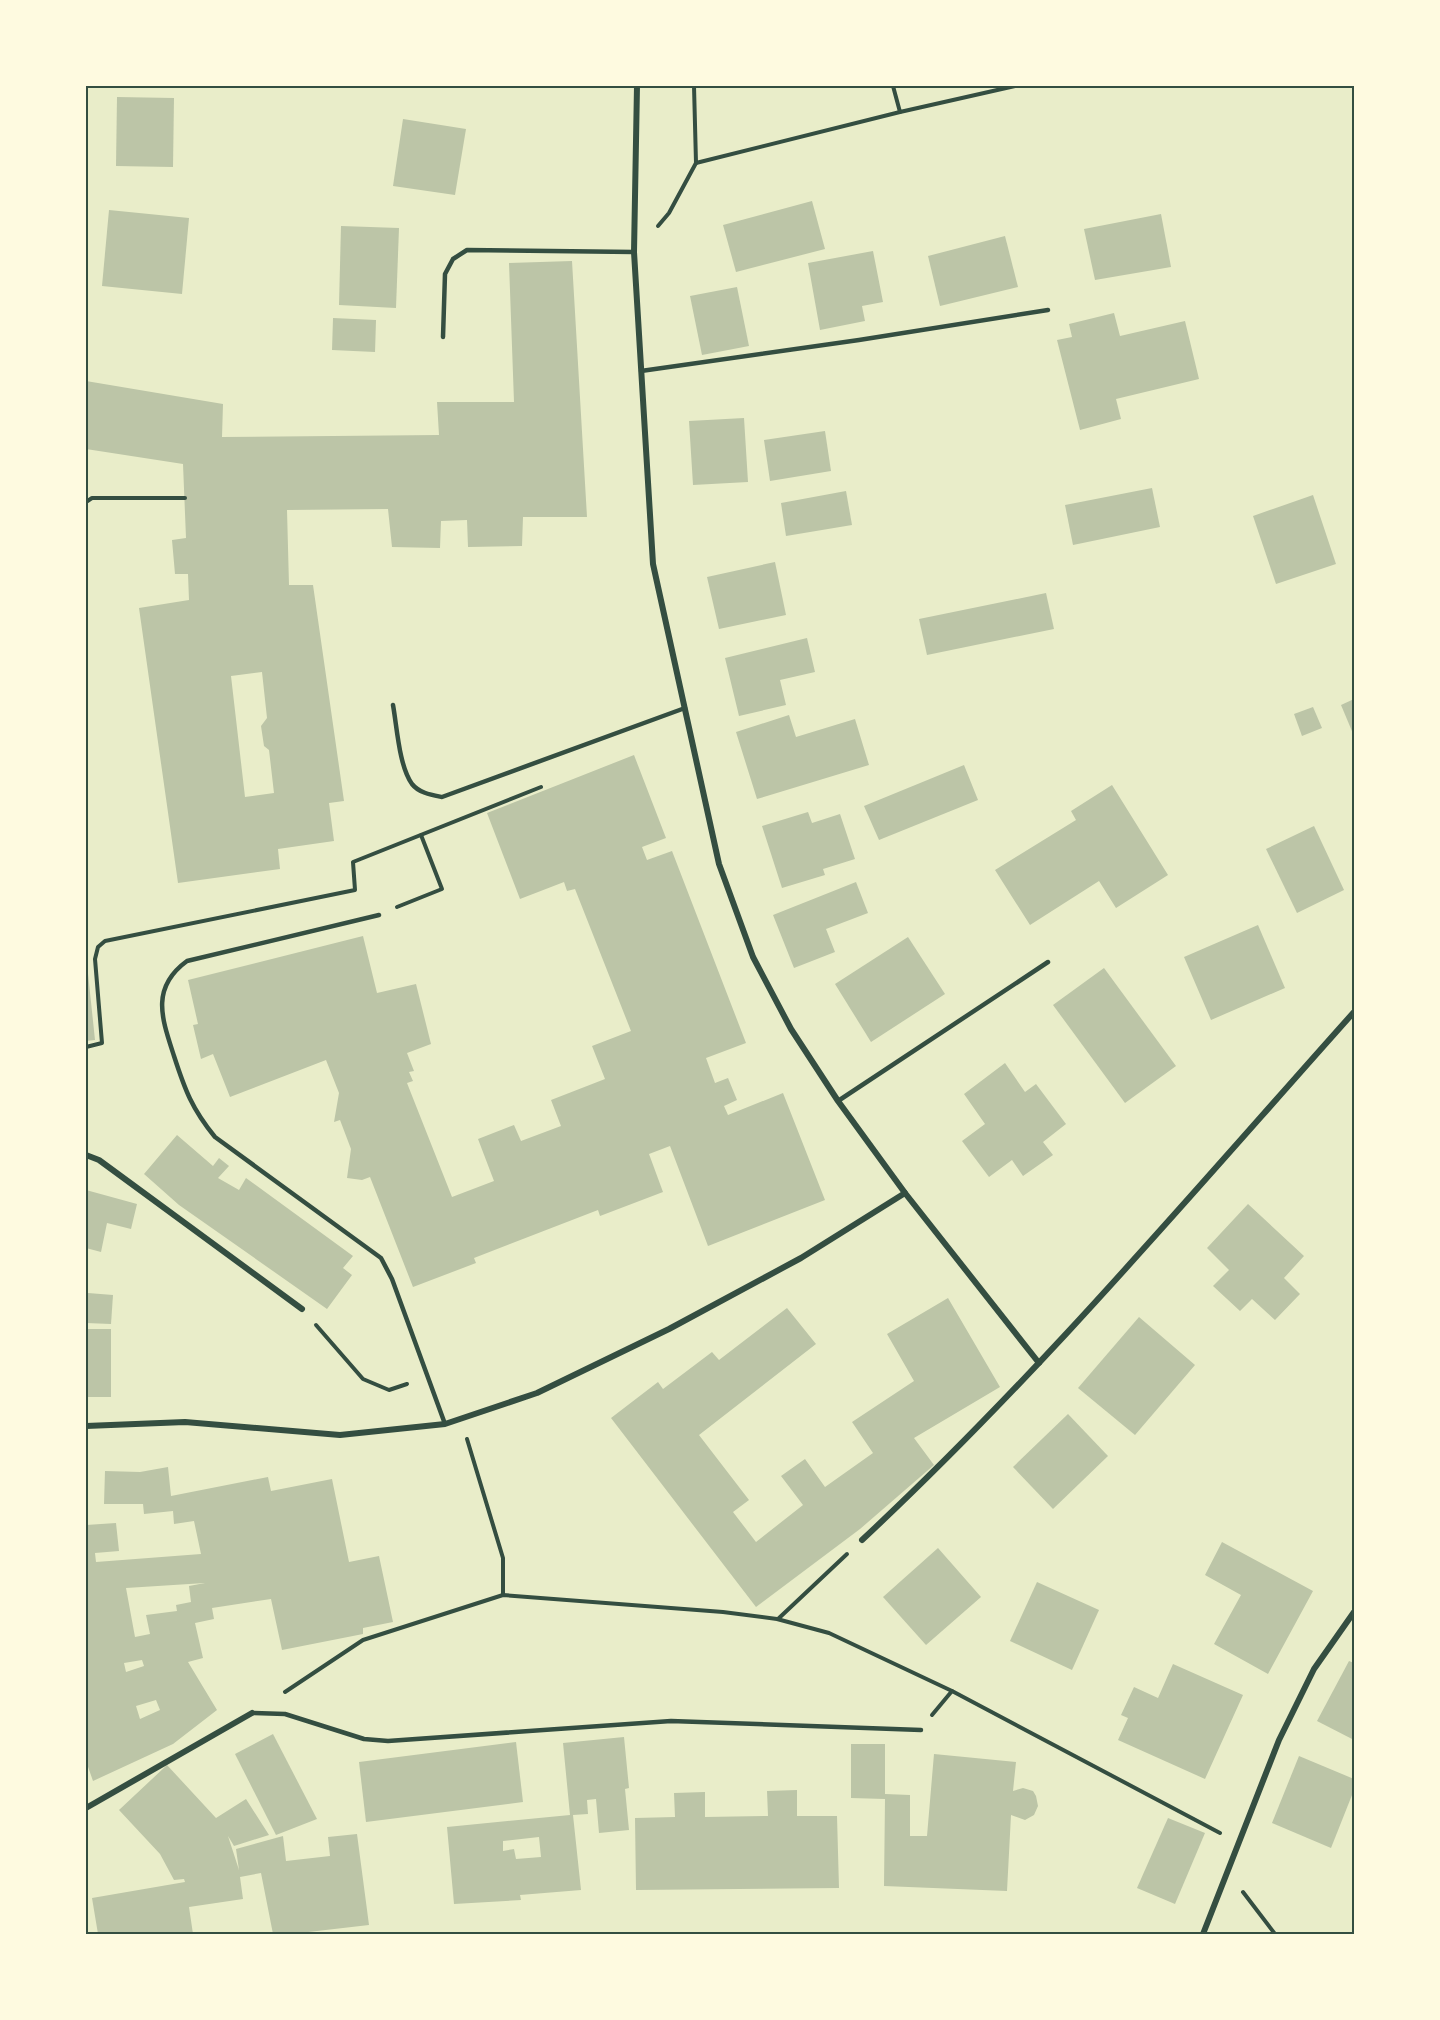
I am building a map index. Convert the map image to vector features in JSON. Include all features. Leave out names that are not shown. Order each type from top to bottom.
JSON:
[{"type":"street","points":[[637,86],[634,252],[653,564],[719,864],[753,957],[791,1029],[838,1101],[905,1194],[1040,1363]]},
{"type":"street","points":[[862,1540],[933,1473],[1040,1363],[1354,1012]]},
{"type":"street","points":[[86,1155],[99,1160],[302,1309]]},
{"type":"street","points":[[86,1426],[185,1422],[340,1435],[445,1424],[537,1393],[669,1329],[801,1258],[905,1194]]},
{"type":"street","points":[[1203,1935],[1279,1740],[1314,1669],[1354,1612]]},
{"type":"street","points":[[86,1808],[252,1713]]},
{"type":"lane","points":[[443,338],[445,274],[453,259],[467,250],[634,252]]},
{"type":"lane","points":[[641,371],[860,340],[1048,310]]},
{"type":"lane","points":[[393,705],[405,770],[413,786],[427,795],[442,797],[685,708]]},
{"type":"lane","points":[[379,915],[187,961],[173,971],[164,991],[161,1019],[186,1094],[198,1117],[215,1137],[381,1258],[392,1279],[445,1424]]},
{"type":"lane","points":[[838,1101],[1048,962]]},
{"type":"lane","points":[[252,1713],[285,1714],[364,1739],[388,1741],[671,1721],[921,1730]]},
{"type":"path","points":[[634,252],[669,213],[696,163],[694,86]]},
{"type":"path","points":[[893,86],[900,112]]},
{"type":"path","points":[[696,163],[1015,86]]},
{"type":"path","points":[[86,502],[92,498],[185,498]]},
{"type":"path","points":[[86,1047],[102,1043],[95,959],[98,947],[105,941],[355,890],[353,862],[550,784]]},
{"type":"path","points":[[379,915],[442,889],[421,835]]},
{"type":"path","points":[[302,1309],[363,1380],[389,1389],[429,1378]]},
{"type":"path","points":[[461,1418],[503,1558],[503,1595]]},
{"type":"path","points":[[777,1619],[862,1540]]},
{"type":"path","points":[[252,1713],[363,1640],[503,1595],[723,1611],[777,1619],[829,1633],[952,1691],[1240,1843]]},
{"type":"path","points":[[921,1730],[943,1699],[952,1691]]},
{"type":"path","points":[[1228,1873],[1275,1935]]},
{"type":"building","points":[[117,97],[174,98],[173,167],[116,166]]},
{"type":"building","points":[[403,119],[466,129],[455,195],[393,186]]},
{"type":"building","points":[[812,201],[825,249],[736,272],[723,225]]},
{"type":"building","points":[[109,210],[189,218],[182,294],[102,286]]},
{"type":"building","points":[[1161,214],[1171,267],[1095,280],[1084,229]]},
{"type":"building","points":[[341,226],[399,228],[396,308],[339,305]]},
{"type":"building","points":[[1005,236],[1018,287],[940,306],[928,256]]},
{"type":"building","points":[[873,251],[883,302],[862,306],[865,321],[820,330],[808,263]]},
{"type":"building","points":[[572,261],[587,517],[523,517],[522,546],[468,547],[467,520],[441,521],[440,548],[392,547],[388,509],[287,510],[289,585],[313,585],[344,801],[329,803],[334,841],[278,849],[280,869],[178,883],[139,608],[189,600],[188,574],[175,574],[172,540],[186,538],[183,464],[86,449],[86,381],[223,404],[222,437],[439,435],[437,402],[514,402],[509,263]],"holes":[[[262,672],[267,718],[261,726],[264,746],[269,750],[274,793],[245,797],[231,676]]]},
{"type":"building","points":[[737,287],[749,346],[702,355],[690,296]]},
{"type":"building","points":[[1114,313],[1120,336],[1185,321],[1199,379],[1116,399],[1121,419],[1080,430],[1057,340],[1072,337],[1069,324]]},
{"type":"building","points":[[333,318],[376,320],[375,352],[332,350]]},
{"type":"building","points":[[744,418],[748,482],[693,485],[689,421]]},
{"type":"building","points":[[825,431],[831,471],[770,481],[764,440]]},
{"type":"building","points":[[1152,488],[1160,527],[1073,545],[1065,505]]},
{"type":"building","points":[[846,491],[852,525],[786,536],[781,503]]},
{"type":"building","points":[[1313,495],[1336,564],[1276,584],[1253,516]]},
{"type":"building","points":[[775,562],[786,615],[719,629],[707,577]]},
{"type":"building","points":[[1046,593],[1054,629],[927,655],[919,619]]},
{"type":"building","points":[[807,638],[815,672],[780,680],[786,705],[739,716],[725,658]]},
{"type":"building","points":[[1354,699],[1354,736],[1341,705]]},
{"type":"building","points":[[1313,707],[1322,728],[1302,736],[1294,714]]},
{"type":"building","points":[[789,715],[796,737],[855,719],[869,765],[757,799],[736,732]]},
{"type":"building","points":[[634,755],[666,838],[642,847],[647,860],[672,851],[746,1043],[706,1058],[715,1083],[728,1078],[737,1100],[724,1106],[728,1115],[783,1093],[825,1200],[708,1246],[670,1146],[649,1154],[663,1192],[600,1216],[598,1210],[474,1258],[476,1263],[413,1287],[370,1177],[362,1180],[347,1178],[351,1149],[340,1120],[334,1122],[339,1093],[326,1060],[230,1097],[213,1054],[201,1059],[193,1025],[198,1024],[188,980],[363,936],[377,993],[416,984],[431,1044],[407,1053],[414,1071],[409,1072],[413,1081],[407,1083],[452,1197],[494,1181],[478,1139],[514,1125],[521,1141],[561,1126],[551,1100],[605,1079],[592,1046],[631,1031],[575,889],[567,891],[564,882],[520,899],[487,813]]},
{"type":"building","points":[[964,765],[978,800],[879,840],[864,806]]},
{"type":"building","points":[[1112,785],[1168,875],[1116,908],[1099,881],[1030,925],[995,870],[1076,820],[1071,811]]},
{"type":"building","points":[[808,812],[812,823],[840,814],[855,859],[823,869],[825,875],[782,888],[762,826]]},
{"type":"building","points":[[1314,826],[1344,890],[1297,913],[1266,849]]},
{"type":"building","points":[[856,882],[868,913],[826,929],[835,952],[794,968],[773,915]]},
{"type":"building","points":[[1258,925],[1285,988],[1211,1020],[1184,957]]},
{"type":"building","points":[[908,937],[945,994],[871,1042],[835,984]]},
{"type":"building","points":[[86,964],[95,1040],[86,1041]]},
{"type":"building","points":[[1104,968],[1176,1066],[1125,1103],[1053,1005]]},
{"type":"building","points":[[1005,1063],[1025,1092],[1036,1084],[1066,1124],[1043,1142],[1053,1155],[1023,1176],[1012,1160],[989,1177],[962,1141],[985,1124],[964,1094]]},
{"type":"building","points":[[177,1135],[213,1166],[219,1158],[229,1166],[218,1178],[239,1190],[246,1178],[353,1256],[343,1268],[352,1275],[327,1309],[179,1205],[144,1174]]},
{"type":"building","points":[[86,1190],[137,1204],[131,1229],[107,1223],[101,1252],[86,1248]]},
{"type":"building","points":[[1248,1204],[1304,1256],[1284,1278],[1300,1294],[1275,1320],[1252,1299],[1240,1311],[1213,1286],[1229,1270],[1207,1248]]},
{"type":"building","points":[[88,1293],[113,1295],[111,1324],[86,1323]]},
{"type":"building","points":[[948,1298],[1000,1387],[914,1438],[934,1465],[860,1529],[756,1607],[611,1418],[658,1382],[663,1389],[712,1352],[719,1360],[787,1308],[816,1344],[699,1435],[749,1500],[733,1512],[756,1542],[803,1505],[781,1476],[805,1459],[825,1487],[873,1453],[852,1422],[914,1381],[887,1334]]},
{"type":"building","points":[[1139,1317],[1195,1365],[1135,1435],[1078,1388]]},
{"type":"building","points":[[86,1329],[111,1329],[111,1397],[86,1397]]},
{"type":"building","points":[[1068,1414],[1108,1456],[1053,1509],[1013,1467]]},
{"type":"building","points":[[168,1467],[171,1496],[268,1477],[271,1491],[332,1479],[349,1562],[379,1556],[393,1622],[363,1628],[363,1634],[282,1650],[271,1599],[212,1608],[214,1619],[195,1623],[203,1658],[188,1662],[217,1710],[173,1744],[93,1781],[86,1761],[86,1525],[116,1523],[119,1551],[95,1553],[96,1562],[201,1554],[194,1521],[174,1524],[173,1511],[144,1514],[143,1504],[104,1504],[105,1471],[140,1472]],"holes":[[[205,1583],[189,1586],[191,1602],[176,1605],[177,1611],[146,1615],[150,1634],[135,1637],[126,1588]],[[142,1660],[144,1666],[126,1672],[124,1663]],[[156,1700],[160,1710],[140,1719],[136,1706]]]},
{"type":"building","points":[[1222,1542],[1313,1591],[1268,1674],[1214,1644],[1241,1595],[1205,1575]]},
{"type":"building","points":[[938,1548],[981,1597],[926,1645],[883,1597]]},
{"type":"building","points":[[1037,1582],[1099,1610],[1072,1670],[1010,1641]]},
{"type":"building","points":[[1349,1661],[1354,1663],[1354,1740],[1317,1721]]},
{"type":"building","points":[[1173,1664],[1243,1695],[1205,1779],[1118,1740],[1128,1718],[1121,1715],[1134,1687],[1158,1698]]},
{"type":"building","points":[[273,1734],[317,1819],[276,1835],[235,1754]]},
{"type":"building","points":[[624,1737],[629,1788],[625,1789],[629,1830],[599,1833],[596,1799],[587,1800],[588,1814],[573,1815],[581,1890],[520,1895],[521,1900],[454,1904],[447,1827],[570,1815],[563,1743]],"holes":[[[539,1837],[541,1857],[516,1859],[514,1849],[503,1851],[503,1841]]]},
{"type":"building","points":[[516,1742],[523,1802],[366,1822],[359,1762]]},
{"type":"building","points":[[851,1744],[885,1744],[885,1794],[910,1795],[910,1836],[927,1836],[934,1754],[1016,1762],[1013,1791],[1023,1788],[1033,1791],[1038,1806],[1034,1815],[1025,1820],[1011,1815],[1007,1891],[884,1886],[885,1799],[851,1798]]},
{"type":"building","points":[[1299,1756],[1354,1779],[1354,1790],[1331,1848],[1272,1823]]},
{"type":"building","points":[[167,1765],[216,1818],[246,1799],[269,1835],[234,1846],[228,1836],[239,1870],[236,1849],[283,1836],[286,1861],[330,1856],[328,1837],[357,1834],[369,1925],[273,1934],[261,1873],[240,1877],[243,1899],[189,1907],[193,1934],[98,1934],[92,1898],[185,1882],[184,1879],[174,1880],[160,1854],[119,1810]]},
{"type":"building","points":[[797,1790],[797,1816],[837,1816],[839,1888],[636,1890],[635,1818],[675,1817],[674,1793],[705,1792],[705,1817],[768,1816],[767,1791]]},
{"type":"building","points":[[1168,1818],[1205,1833],[1175,1904],[1137,1888]]}]
